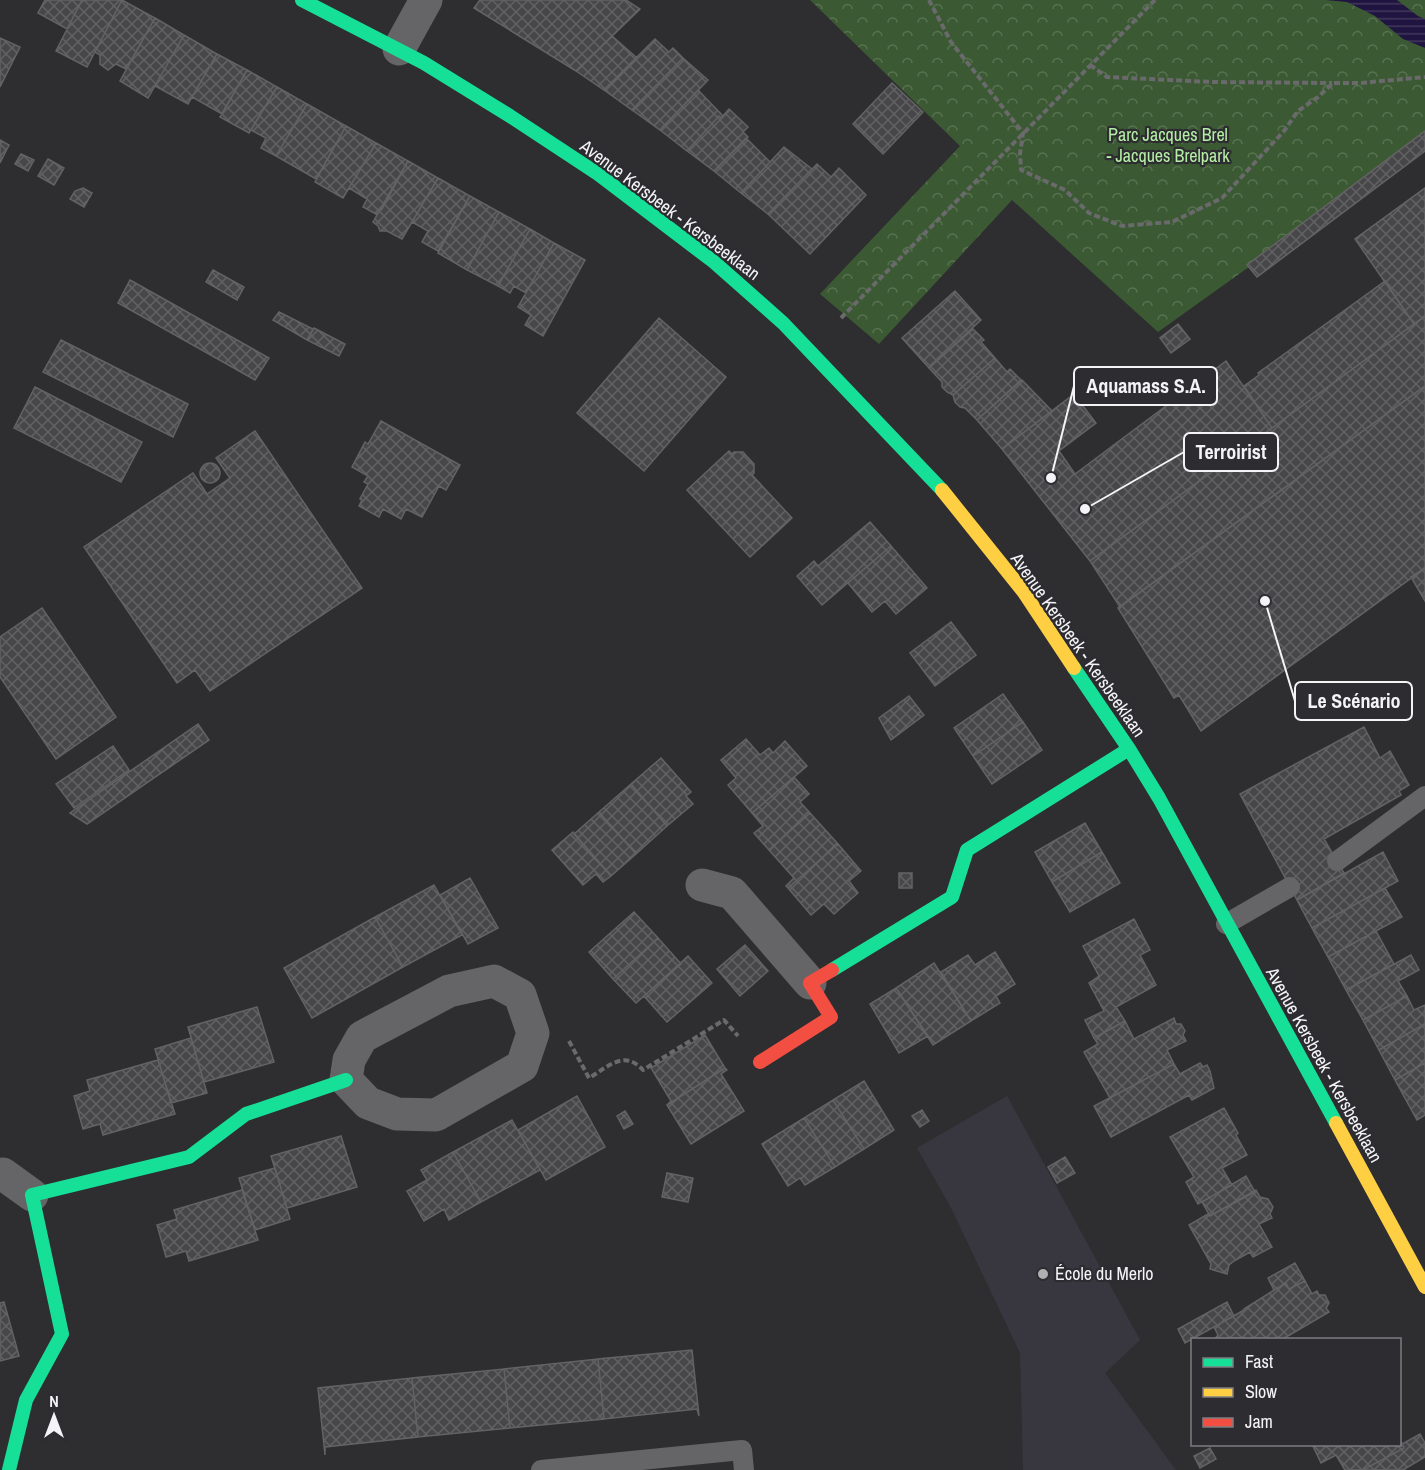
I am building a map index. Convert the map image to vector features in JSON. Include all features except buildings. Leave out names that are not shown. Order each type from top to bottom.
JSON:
[{"type":"street","name":"Avenue Kersbeek - Kersbeeklaan","points":[[302,0],[399,49],[510,116],[598,174],[714,262],[783,323],[934,480],[1023,591],[1129,749],[1159,798],[1425,1287]]},
{"type":"street","points":[[399,49],[426,0]]},
{"type":"street","points":[[810,982],[952,897],[967,850],[1129,749]]},
{"type":"street","points":[[702,885],[732,893],[810,982],[831,1017],[760,1062]]},
{"type":"street","points":[[494,981],[520,995],[533,1033],[522,1066],[436,1115],[397,1114],[368,1103],[346,1080],[349,1060],[362,1037],[449,991],[494,981]]},
{"type":"street","points":[[32,1196],[189,1157],[246,1114],[346,1080]]},
{"type":"street","points":[[0,1175],[3,1174],[32,1196],[62,1334],[26,1400],[9,1470]]},
{"type":"lane","points":[[1336,861],[1425,796]]},
{"type":"lane","points":[[1226,924],[1290,886]]},
{"type":"lane","points":[[541,1470],[742,1450],[744,1470]]},
{"type":"path","points":[[929,0],[951,42],[1023,133],[1020,154],[1021,170],[1065,190],[1089,213],[1122,226],[1172,222],[1222,198],[1284,131],[1298,111],[1333,83]]},
{"type":"path","points":[[841,318],[1155,0]]},
{"type":"path","points":[[1090,65],[1107,77],[1212,82],[1361,83],[1425,77]]},
{"type":"path","points":[[569,1040],[589,1078],[624,1059],[635,1062],[643,1070],[724,1020],[760,1062]]},
{"type":"shaded area","points":[[1326,0],[1397,0],[1425,19],[1425,48],[1403,39],[1375,16],[1347,2]]},
{"type":"shaded area","name":"École du Merlo","points":[[1007,1096],[1140,1340],[1105,1373],[1176,1470],[1023,1470],[1020,1353],[951,1208],[917,1148]]},
{"type":"green space","name":"Parc Jacques Brel - Jacques Brelpark","points":[[810,0],[1425,0],[1425,141],[1158,332],[1012,200],[879,344],[820,294],[960,146]]},
{"type":"traffic: fast","points":[[302,0],[424,63],[510,116],[598,174],[714,262],[783,323],[942,490]]},
{"type":"traffic: fast","points":[[1074,668],[1159,798],[1336,1123]]},
{"type":"traffic: fast","points":[[832,970],[952,897],[967,850],[1129,749]]},
{"type":"traffic: fast","points":[[9,1470],[26,1400],[62,1334],[32,1195],[189,1157],[246,1114],[346,1080]]},
{"type":"traffic: slow","points":[[942,490],[1023,591],[1074,668]]},
{"type":"traffic: slow","points":[[1336,1123],[1425,1287]]},
{"type":"traffic: jam","points":[[760,1062],[831,1017],[810,983],[832,970]]},
{"type":"place","name":"Aquamass S.A.","points":[[1051,478]]},
{"type":"place","name":"Terroirist","points":[[1085,509]]},
{"type":"place","name":"Le Scénario","points":[[1265,601]]},
{"type":"place","name":"École du Merlo","points":[[1043,1274]]}]
